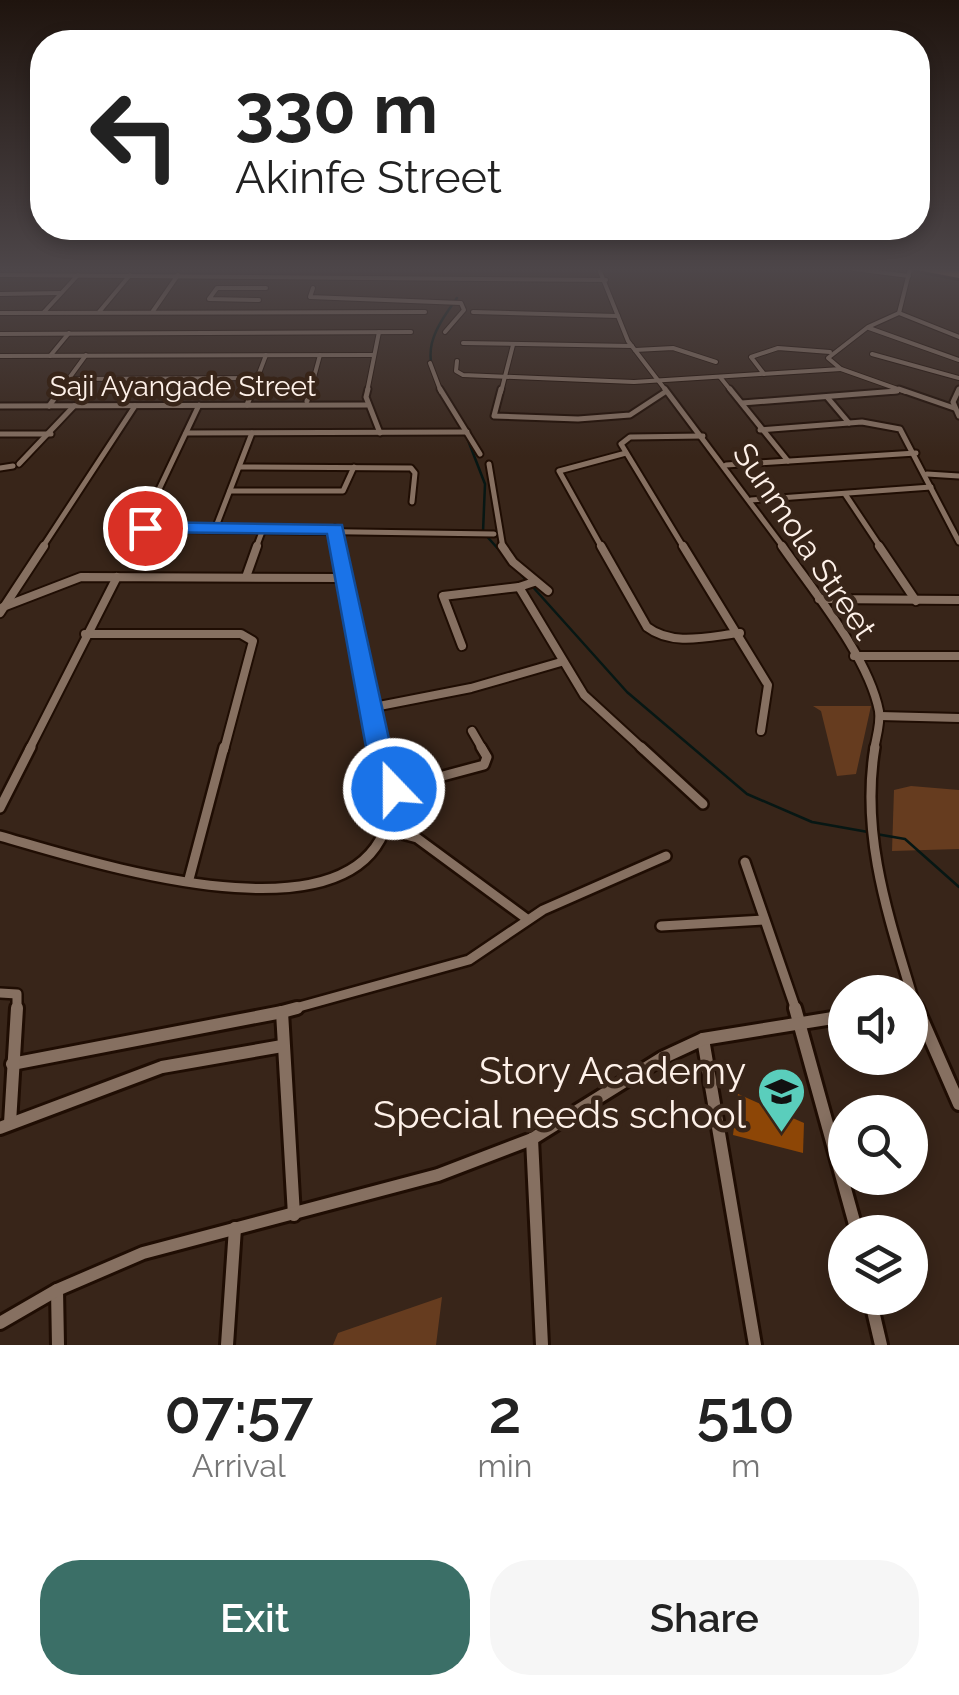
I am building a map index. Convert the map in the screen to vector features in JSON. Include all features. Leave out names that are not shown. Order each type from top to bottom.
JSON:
[{"type":"street","points":[[226,354],[236,332]]},
{"type":"street","points":[[379,332],[367,405],[380,433]]},
{"type":"street","points":[[0,334],[411,332]]},
{"type":"street","name":"Sunmola Street","points":[[625,332],[657,382],[726,465],[819,600],[854,656],[880,716]]},
{"type":"street","points":[[764,374],[750,357],[760,350],[812,348],[830,352],[861,332]]},
{"type":"street","points":[[881,332],[959,360]]},
{"type":"street","points":[[50,356],[69,334]]},
{"type":"street","points":[[463,343],[673,348],[716,362]]},
{"type":"street","points":[[513,344],[495,417],[630,415],[665,392]]},
{"type":"street","points":[[830,352],[830,362],[841,369],[954,408],[959,416]]},
{"type":"street","points":[[247,406],[266,354]]},
{"type":"street","points":[[308,401],[320,354]]},
{"type":"street","points":[[872,354],[959,378]]},
{"type":"street","points":[[49,406],[86,355]]},
{"type":"street","points":[[0,356],[374,355]]},
{"type":"street","points":[[457,360],[458,374],[657,382],[841,369]]},
{"type":"street","points":[[430,363],[480,454]]},
{"type":"street","points":[[720,377],[788,461]]},
{"type":"street","points":[[69,378],[257,378]]},
{"type":"street","points":[[954,408],[959,389]]},
{"type":"street","points":[[742,403],[900,391]]},
{"type":"street","points":[[827,397],[848,423]]},
{"type":"street","name":"Saji Ayangade Street","points":[[0,406],[367,405]]},
{"type":"street","points":[[0,468],[16,465],[51,434],[74,406]]},
{"type":"street","points":[[2,610],[135,406]]},
{"type":"street","points":[[200,406],[143,525],[154,530],[336,528],[489,534]]},
{"type":"street","points":[[760,430],[848,423],[900,430],[916,452],[959,542]]},
{"type":"street","points":[[186,433],[465,432]]},
{"type":"street","points":[[215,529],[252,433]]},
{"type":"street","points":[[0,434],[51,434]]},
{"type":"street","points":[[703,436],[630,437],[621,441],[768,685],[761,730]]},
{"type":"street","points":[[626,452],[566,466],[559,472],[647,627],[653,634],[672,638],[740,633]]},
{"type":"street","points":[[726,465],[916,452]]},
{"type":"street","points":[[488,464],[489,534],[528,584],[560,662],[600,714],[703,804]]},
{"type":"street","points":[[240,466],[411,468],[415,472],[412,502]]},
{"type":"street","points":[[230,491],[344,490],[354,467]]},
{"type":"street","points":[[926,474],[959,476]]},
{"type":"street","points":[[751,500],[931,487]]},
{"type":"street","points":[[845,494],[916,600]]},
{"type":"street","points":[[0,836],[189,879],[262,891],[328,882],[364,861],[387,830],[388,791],[336,528]]},
{"type":"street","points":[[246,577],[263,529]]},
{"type":"street","points":[[2,610],[81,577],[343,578]]},
{"type":"street","points":[[0,808],[117,577]]},
{"type":"street","points":[[462,646],[443,596],[528,584],[548,591]]},
{"type":"street","points":[[819,600],[959,600]]},
{"type":"street","points":[[85,634],[240,634],[254,641],[189,879]]},
{"type":"street","points":[[854,656],[959,656]]},
{"type":"street","points":[[369,708],[471,688],[560,662]]},
{"type":"street","points":[[904,975],[875,870],[870,782],[880,716],[959,718]]},
{"type":"street","points":[[388,791],[484,765],[487,757],[472,730]]},
{"type":"street","points":[[387,830],[417,838],[527,919]]},
{"type":"street","points":[[12,1064],[282,1012],[469,960],[504,940],[527,919],[666,856]]},
{"type":"street","points":[[745,862],[801,1023],[853,1215]]},
{"type":"street","points":[[661,926],[764,920]]},
{"type":"street","points":[[0,994],[17,994],[18,999],[5,1125],[162,1067],[282,1046]]},
{"type":"street","points":[[282,1012],[294,1215]]},
{"type":"street","points":[[0,1323],[56,1290],[143,1253],[438,1176],[532,1139],[662,1058],[703,1039],[828,1019]]},
{"type":"street","points":[[928,1037],[959,1104]]},
{"type":"street","points":[[703,1039],[755,1345]]},
{"type":"street","points":[[532,1139],[542,1345]]},
{"type":"street","points":[[227,1345],[234,1228]]},
{"type":"street","points":[[56,1290],[58,1345]]},
{"type":"street","points":[[874,1315],[880,1345]]},
{"type":"shaded area","points":[[813,706],[871,706],[856,774],[837,776],[821,711]]},
{"type":"shaded area","points":[[911,786],[959,790],[959,849],[892,851],[894,790]]},
{"type":"shaded area","points":[[442,1297],[436,1345],[333,1345],[338,1333]]},
{"type":"building","name":"Story Academy Special needs school","points":[[738,1094],[804,1123],[803,1153],[733,1135]]},
{"type":"waterway","points":[[436,332],[430,355],[441,394]]},
{"type":"waterway","points":[[466,435],[485,484],[483,532],[527,581]]},
{"type":"waterway","points":[[532,586],[627,692],[747,794],[812,822],[868,832]]},
{"type":"waterway","points":[[876,834],[905,839],[959,887]]},
{"type":"place","name":"Story Academy Special needs school","points":[[781,1134]]},
{"type":"route","points":[[145,528],[336,528],[381,763],[388,791],[394,789]]}]
